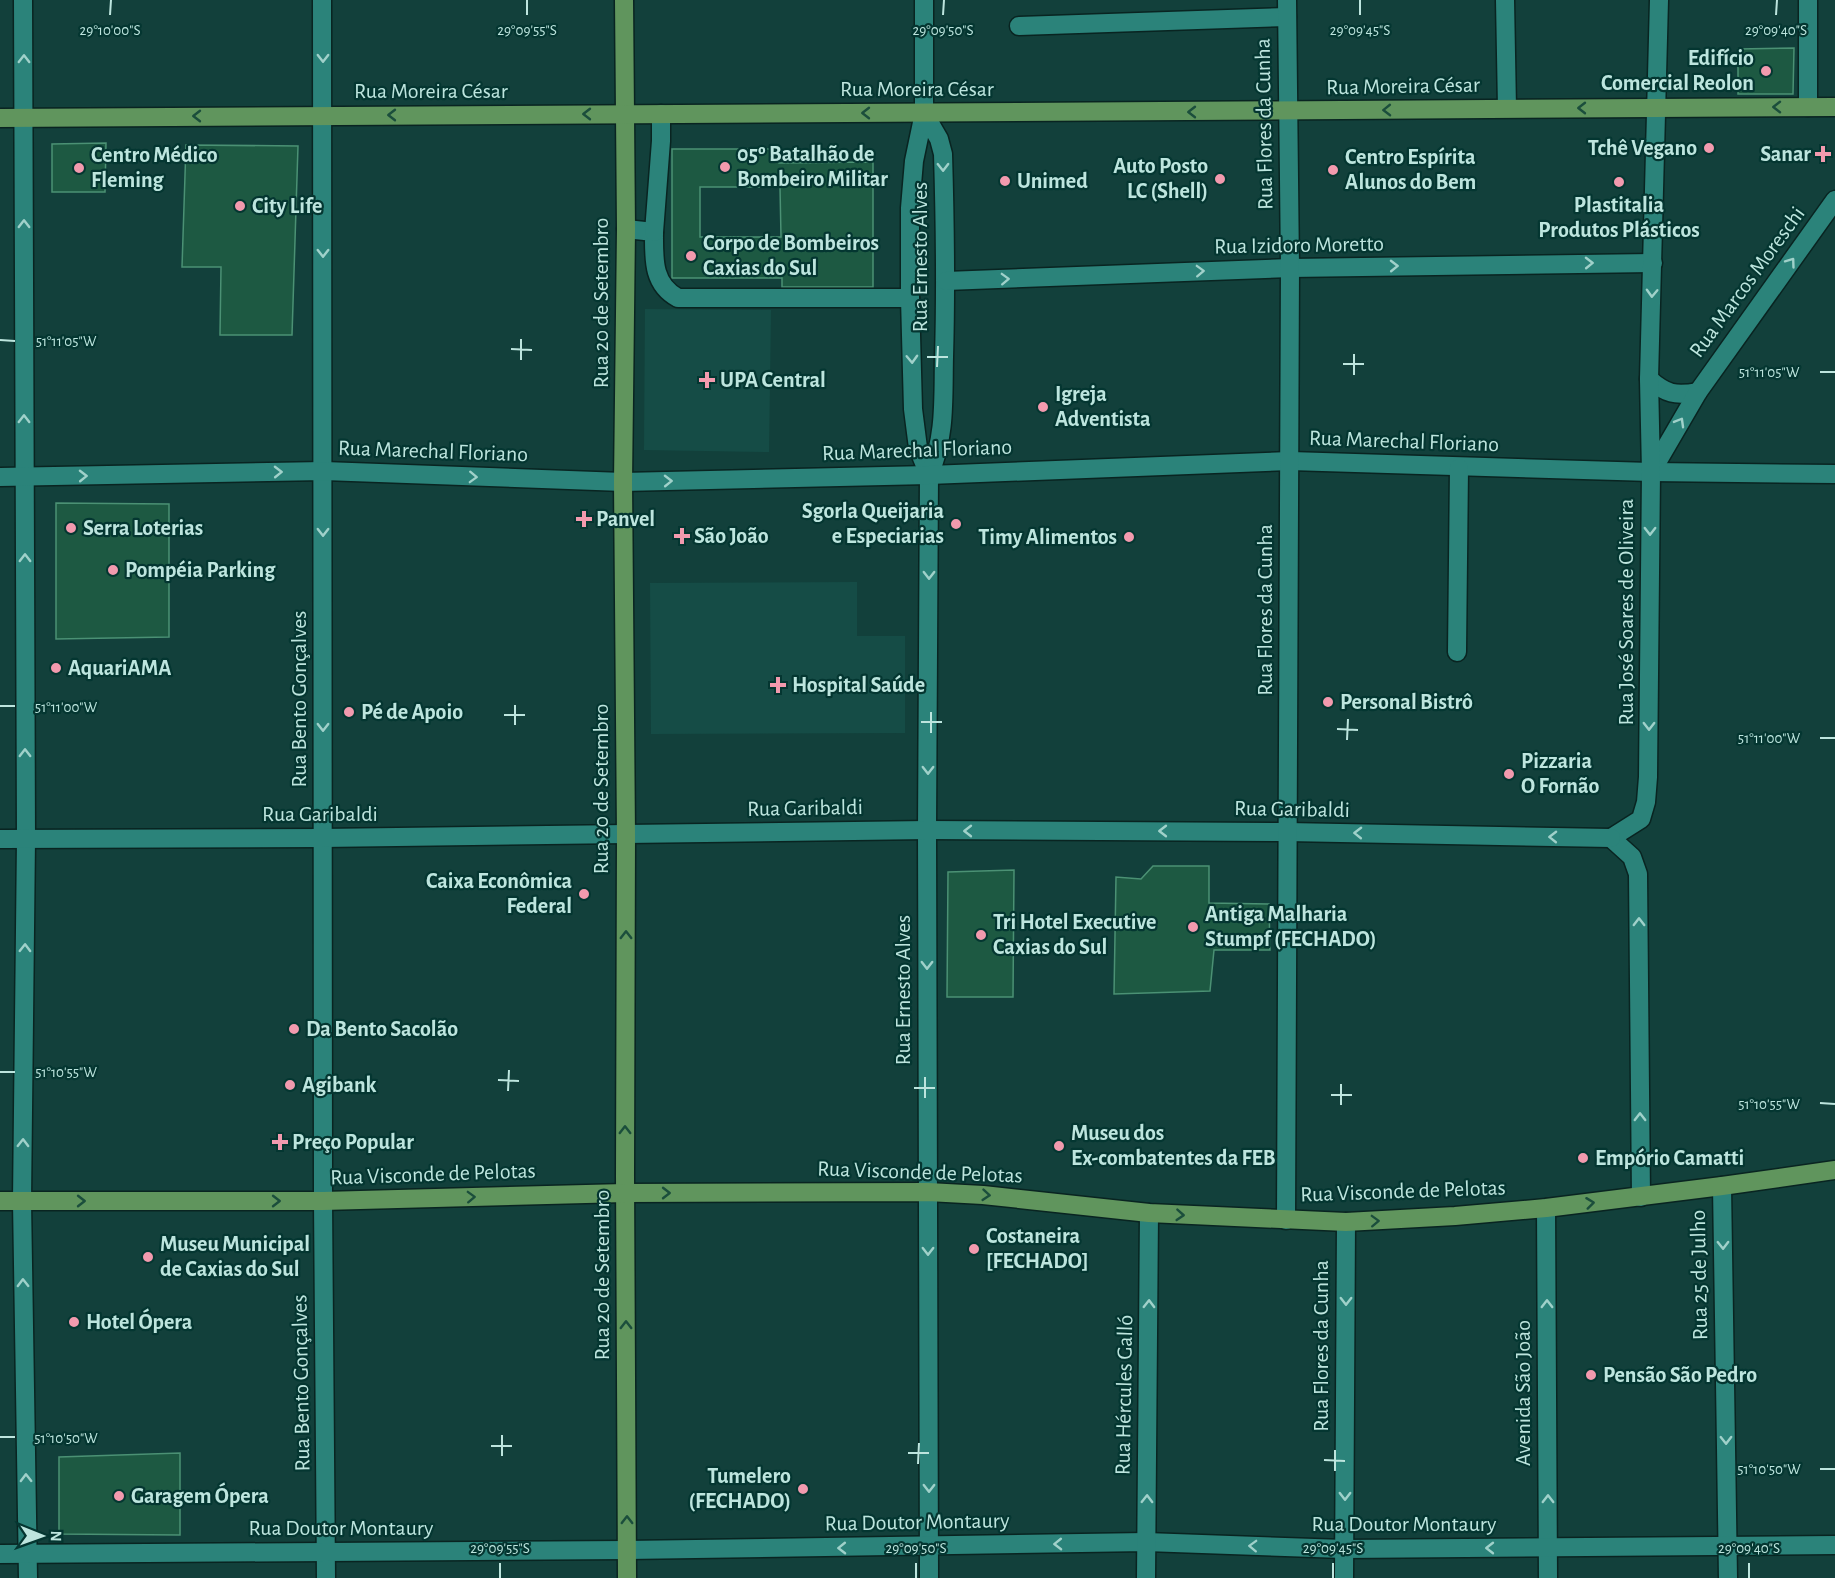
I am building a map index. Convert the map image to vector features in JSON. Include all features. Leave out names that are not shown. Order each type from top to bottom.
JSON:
[{"type":"main road","name":"Rua 20 de Setembro","points":[[624,0],[626,229],[623,482],[627,1578]]},
{"type":"main road","name":"Rua Moreira César","points":[[0,118],[1835,107]]},
{"type":"main road","name":"Rua Visconde de Pelotas","points":[[0,1201],[323,1201],[625,1193],[928,1192],[983,1195],[1149,1213],[1346,1222],[1546,1208],[1835,1170]]},
{"type":"street","points":[[23,0],[26,839],[22,1201],[28,1578]]},
{"type":"street","name":"Rua Bento Gonçalves","points":[[322,0],[324,471],[322,838],[326,1578]]},
{"type":"street","name":"Rua Ernesto Alves","points":[[924,0],[924,113],[914,161],[910,208],[910,298],[915,428],[918,448],[929,475],[927,830],[929,1578]]},
{"type":"street","points":[[1505,0],[1507,108]]},
{"type":"street","name":"Rua José Soares de Oliveira","points":[[1611,838],[1641,819],[1646,802],[1648,777],[1651,472],[1649,378],[1659,0]]},
{"type":"street","points":[[1808,0],[1808,107]]},
{"type":"street","points":[[1019,26],[1287,9]]},
{"type":"street","name":"Rua Flores da Cunha","points":[[1286,1220],[1290,461],[1287,9]]},
{"type":"street","name":"Rua Ernesto Alves","points":[[924,113],[939,139],[943,154],[946,281],[942,428],[937,458],[929,475]]},
{"type":"street","points":[[661,114],[654,252],[658,280],[666,292],[678,298],[910,298]]},
{"type":"street","name":"Rua Marcos Moreschi","points":[[1651,472],[1698,392],[1835,200]]},
{"type":"street","points":[[626,229],[654,232]]},
{"type":"street","name":"Rua Izidoro Moretto","points":[[946,281],[1290,268],[1653,262]]},
{"type":"street","name":"Rua Marcos Moreschi","points":[[1649,378],[1661,390],[1672,394],[1698,392]]},
{"type":"street","name":"Rua Marechal Floriano","points":[[0,477],[324,471],[623,482],[929,475],[1290,461],[1459,468],[1835,474]]},
{"type":"street","points":[[1457,652],[1459,468]]},
{"type":"street","name":"Rua Garibaldi","points":[[0,839],[322,838],[927,830],[1287,832],[1611,838]]},
{"type":"street","points":[[1611,838],[1632,857],[1638,874],[1641,1197]]},
{"type":"street","name":"Rua 25 de Julho","points":[[1722,1186],[1728,1578]]},
{"type":"street","name":"Avenida São João","points":[[1546,1208],[1548,1578]]},
{"type":"street","name":"Rua Hércules Galló","points":[[1146,1578],[1149,1213]]},
{"type":"street","name":"Rua Flores da Cunha","points":[[1344,1578],[1346,1222]]},
{"type":"street","name":"Rua Doutor Montaury","points":[[0,1554],[929,1547],[1146,1542],[1344,1549],[1835,1545]]},
{"type":"shaded area","name":"UPA Central","points":[[645,309],[771,310],[769,452],[644,450]]},
{"type":"shaded area","name":"Hospital Saúde","points":[[857,582],[857,636],[905,636],[905,733],[651,734],[650,583]]},
{"type":"building","name":"Edifício Comercial Reolon","points":[[1794,48],[1793,94],[1738,94],[1738,49]]},
{"type":"building","name":"Centro Médico Fleming","points":[[106,143],[105,192],[52,192],[52,144]]},
{"type":"building","name":"City Life","points":[[186,145],[298,146],[292,335],[220,335],[221,267],[182,267]]},
{"type":"building","points":[[672,149],[778,149],[779,163],[873,162],[873,287],[782,287],[782,278],[672,278]],"holes":[[[700,187],[780,187],[781,237],[700,237]]]},
{"type":"building","name":"Pompéia Parking","points":[[56,503],[169,504],[169,637],[56,639]]},
{"type":"building","name":"Antiga Malharia Stumpf (FECHADO)","points":[[1153,866],[1209,866],[1209,903],[1269,904],[1270,950],[1214,950],[1210,991],[1114,994],[1116,877],[1141,879]]},
{"type":"building","name":"Tri Hotel Executive Caxias do Sul","points":[[1014,870],[1013,997],[947,997],[948,872]]},
{"type":"building","name":"Garagem Ópera","points":[[180,1453],[180,1535],[59,1534],[59,1457]]},
{"type":"place","name":"Edifício Comercial Reolon","points":[[1766,71]]},
{"type":"place","name":"Tchê Vegano","points":[[1709,148]]},
{"type":"place","name":"Sanar","points":[[1823,154]]},
{"type":"place","name":"05º Batalhão de Bombeiro Militar","points":[[725,167]]},
{"type":"place","name":"Centro Médico Fleming","points":[[79,168]]},
{"type":"place","name":"Centro Espírita Alunos do Bem","points":[[1333,170]]},
{"type":"place","name":"Auto Posto LC (Shell)","points":[[1220,179]]},
{"type":"place","name":"Unimed","points":[[1005,181]]},
{"type":"place","name":"Plastitalia Produtos Plásticos","points":[[1619,182]]},
{"type":"place","name":"City Life","points":[[240,206]]},
{"type":"place","name":"Corpo de Bombeiros Caxias do Sul","points":[[691,256]]},
{"type":"place","name":"UPA Central","points":[[707,380]]},
{"type":"place","name":"Igreja Adventista","points":[[1043,407]]},
{"type":"place","name":"Panvel","points":[[584,519]]},
{"type":"place","name":"Sgorla Queijaria e Especiarias","points":[[956,524]]},
{"type":"place","name":"Serra Loterias","points":[[71,528]]},
{"type":"place","name":"São João","points":[[682,536]]},
{"type":"place","name":"Timy Alimentos","points":[[1129,537]]},
{"type":"place","name":"Pompéia Parking","points":[[113,570]]},
{"type":"place","name":"AquariAMA","points":[[56,668]]},
{"type":"place","name":"Hospital Saúde","points":[[778,685]]},
{"type":"place","name":"Personal Bistrô","points":[[1328,702]]},
{"type":"place","name":"Pé de Apoio","points":[[349,712]]},
{"type":"place","name":"Pizzaria O Fornão","points":[[1509,774]]},
{"type":"place","name":"Caixa Econômica Federal","points":[[584,894]]},
{"type":"place","name":"Antiga Malharia Stumpf (FECHADO)","points":[[1193,927]]},
{"type":"place","name":"Tri Hotel Executive Caxias do Sul","points":[[981,935]]},
{"type":"place","name":"Da Bento Sacolão","points":[[294,1029]]},
{"type":"place","name":"Agibank","points":[[290,1085]]},
{"type":"place","name":"Preço Popular","points":[[280,1142]]},
{"type":"place","name":"Museu dos Ex-combatentes da FEB","points":[[1059,1146]]},
{"type":"place","name":"Empório Camatti","points":[[1583,1158]]},
{"type":"place","name":"Costaneira [FECHADO]","points":[[974,1249]]},
{"type":"place","name":"Museu Municipal de Caxias do Sul","points":[[148,1257]]},
{"type":"place","name":"Hotel Ópera","points":[[74,1322]]},
{"type":"place","name":"Pensão São Pedro","points":[[1591,1375]]},
{"type":"place","name":"Tumelero (FECHADO)","points":[[803,1489]]},
{"type":"place","name":"Garagem Ópera","points":[[119,1496]]}]
